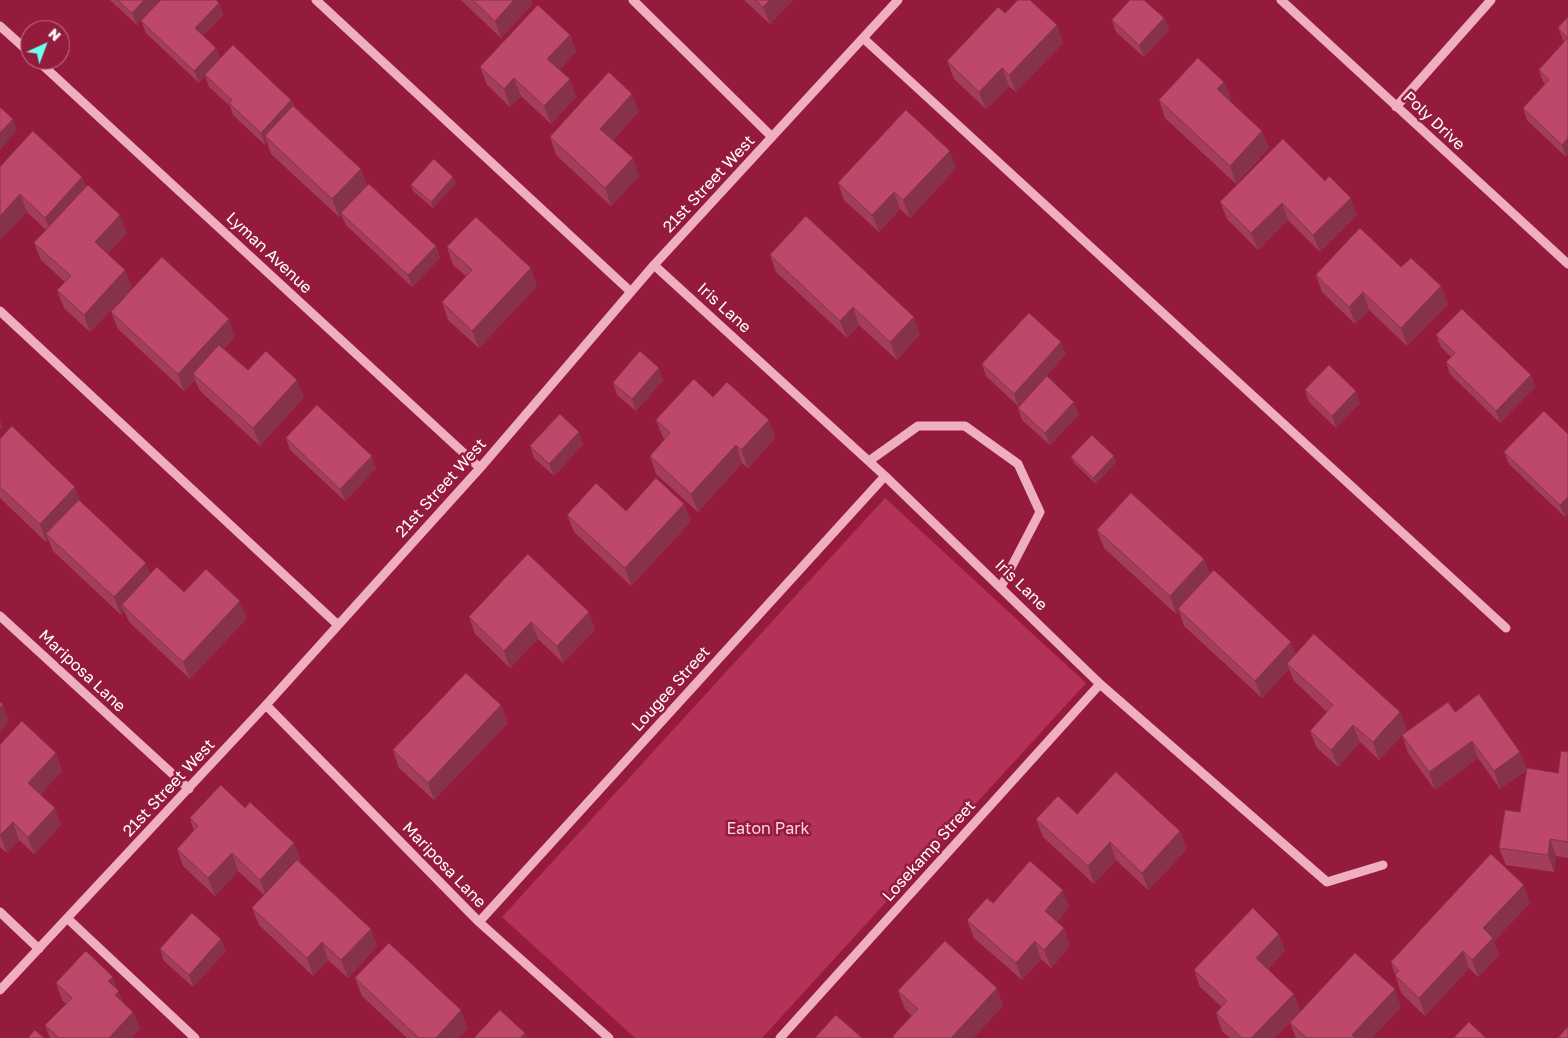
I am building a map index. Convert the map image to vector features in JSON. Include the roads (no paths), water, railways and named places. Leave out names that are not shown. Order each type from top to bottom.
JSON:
[{"type":"street","points":[[316,0],[631,292]]},
{"type":"street","points":[[633,0],[772,137]]},
{"type":"street","name":"21st Street West","points":[[0,990],[266,705],[480,468],[654,265],[898,0]]},
{"type":"street","name":"Poly Drive","points":[[1281,0],[1568,264]]},
{"type":"street","points":[[1396,106],[1491,0]]},
{"type":"street","points":[[0,26],[20,44]]},
{"type":"street","points":[[863,38],[1506,628]]},
{"type":"street","name":"Lyman Avenue","points":[[49,70],[480,468]]},
{"type":"street","name":"Iris Lane","points":[[654,265],[885,476],[1100,684],[1327,882],[1383,865]]},
{"type":"street","points":[[0,311],[338,625]]},
{"type":"street","points":[[868,461],[918,426],[965,426],[1018,464],[1040,512],[1001,587]]},
{"type":"street","name":"Lougee Street","points":[[479,922],[885,476]]},
{"type":"street","name":"Mariposa Lane","points":[[0,616],[189,789]]},
{"type":"street","name":"Losekamp Street","points":[[780,1038],[1100,684]]},
{"type":"street","name":"Mariposa Lane","points":[[266,705],[479,922],[609,1038]]},
{"type":"street","points":[[0,912],[39,949]]},
{"type":"street","points":[[67,918],[195,1038]]},
{"type":"park label","name":"Eaton Park","points":[[768,829]]}]
